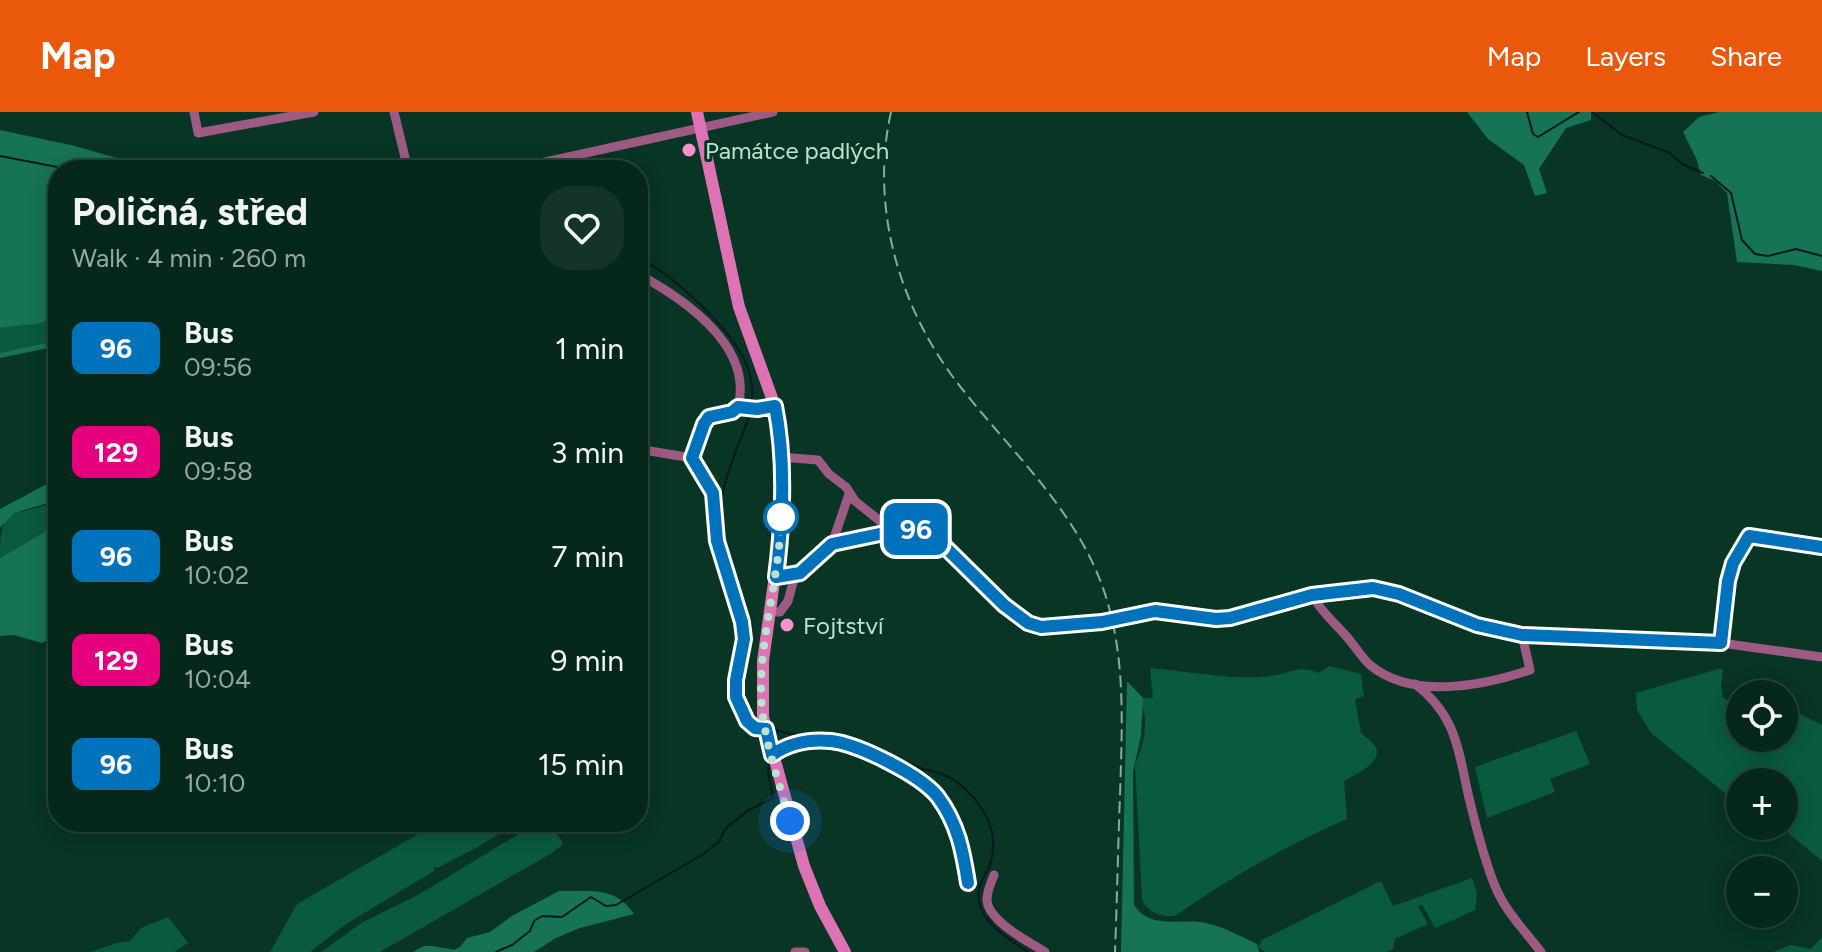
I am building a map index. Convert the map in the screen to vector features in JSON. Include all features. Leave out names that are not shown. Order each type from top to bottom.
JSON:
[{"type":"main road","points":[[697,112],[742,317],[775,406],[781,521],[761,678],[766,729],[804,866],[823,912],[845,952]]},
{"type":"street","points":[[194,112],[198,133],[314,112]]},
{"type":"street","points":[[394,112],[406,160]]},
{"type":"street","points":[[554,160],[773,112]]},
{"type":"street","points":[[648,280],[666,290],[716,334],[739,372],[742,408]]},
{"type":"street","points":[[692,458],[707,419],[742,408],[775,406]]},
{"type":"street","points":[[648,451],[692,458],[713,493],[717,541],[742,622],[744,639],[736,697],[747,721],[755,728],[766,729]]},
{"type":"street","points":[[780,457],[818,460],[829,474],[846,487],[849,494],[890,529]]},
{"type":"street","points":[[832,544],[849,494]]},
{"type":"street","points":[[776,577],[795,575],[832,544],[890,529],[908,528],[934,536],[1004,605],[1028,623],[1041,627],[1102,622],[1155,611],[1230,618],[1312,595],[1373,588],[1399,594],[1477,625],[1522,635],[1721,643],[1822,657]]},
{"type":"street","points":[[1721,643],[1728,581],[1733,563],[1749,536],[1822,547]]},
{"type":"street","points":[[770,612],[782,611],[787,606],[795,575]]},
{"type":"street","points":[[1312,595],[1319,609],[1370,665],[1388,676],[1415,684],[1479,683],[1530,670],[1522,635]]},
{"type":"street","points":[[1415,684],[1435,702],[1453,730],[1495,887],[1504,904],[1541,952]]},
{"type":"street","points":[[772,755],[795,744],[834,742],[919,778],[939,799],[957,830],[968,883]]},
{"type":"street","points":[[994,875],[987,897],[991,912],[1045,952]]},
{"type":"street","points":[[795,952],[805,952]]},
{"type":"green space","points":[[1467,112],[1591,112],[1591,120],[1566,128],[1539,169],[1547,193],[1535,196],[1524,165],[1488,139]]},
{"type":"green space","points":[[1719,112],[1822,112],[1822,271],[1794,265],[1737,262],[1727,193],[1715,181],[1701,175],[1683,132],[1699,117]]},
{"type":"green space","points":[[0,130],[123,160],[48,160],[48,321],[0,328]]},
{"type":"green space","points":[[48,321],[48,342],[0,353],[0,328]]},
{"type":"green space","points":[[48,342],[48,348],[0,358],[0,353]]},
{"type":"green space","points":[[48,483],[48,503],[14,513],[0,528],[0,509]]},
{"type":"green space","points":[[48,504],[48,530],[0,558],[3,526],[8,519],[14,514]]},
{"type":"green space","points":[[48,530],[48,640],[42,643],[14,635],[0,636],[0,558]]},
{"type":"green space","points":[[1330,666],[1361,674],[1364,696],[1355,699],[1361,733],[1374,744],[1377,752],[1372,763],[1344,781],[1347,819],[1259,863],[1175,916],[1151,911],[1142,899],[1135,764],[1145,730],[1143,698],[1153,698],[1150,668],[1262,677],[1302,669],[1318,673]]},
{"type":"green space","points":[[1723,669],[1721,687],[1726,700],[1726,752],[1798,752],[1798,713],[1822,725],[1822,861],[1797,840],[1798,768],[1726,768],[1726,794],[1651,733],[1637,710],[1636,693]]},
{"type":"green space","points":[[1127,681],[1143,698],[1141,735],[1133,772],[1134,905],[1141,913],[1159,921],[1200,922],[1222,928],[1257,944],[1259,952],[1121,952]]},
{"type":"green space","points":[[1576,731],[1590,764],[1550,779],[1555,792],[1487,818],[1475,767]]},
{"type":"green space","points":[[422,832],[502,832],[434,867],[434,871],[346,924],[310,952],[270,952],[297,904]]},
{"type":"green space","points":[[522,832],[555,832],[562,845],[380,952],[321,952],[363,922],[418,895]]},
{"type":"green space","points":[[1472,878],[1477,892],[1475,910],[1435,928],[1420,905],[1428,924],[1395,939],[1393,949],[1387,952],[1265,952],[1258,947],[1262,940],[1381,881],[1393,906]]},
{"type":"green space","points":[[559,891],[611,894],[634,914],[580,928],[534,952],[413,952],[424,946],[454,950],[467,938],[490,932],[512,916]]},
{"type":"green space","points":[[168,917],[188,943],[174,952],[91,952],[130,941],[141,928]]},
{"type":"green space","points":[[1822,937],[1822,952],[1774,952],[1790,945],[1811,949]]},
{"type":"waterway","points":[[1527,112],[1533,134],[1538,137],[1579,112]]},
{"type":"waterway","points":[[1592,112],[1622,135],[1670,153],[1682,164],[1703,173]]},
{"type":"waterway","points":[[0,156],[48,165]]},
{"type":"waterway","points":[[1711,176],[1731,193],[1742,240],[1755,254],[1768,256],[1796,249],[1822,256]]},
{"type":"waterway","points":[[648,263],[679,285],[731,338],[748,369],[752,404]]},
{"type":"waterway","points":[[740,692],[752,625],[722,536],[720,521],[723,490],[750,414]]},
{"type":"waterway","points":[[742,699],[749,712],[757,718]]},
{"type":"waterway","points":[[773,728],[788,733],[832,734],[853,739],[957,782],[981,807],[991,827],[993,849],[978,892],[980,906],[993,926],[1028,952]]},
{"type":"waterway","points":[[496,952],[512,945],[530,931],[534,921],[542,916],[562,917],[591,897],[606,906],[616,905],[702,855],[719,842],[725,829],[747,811],[773,798],[768,771],[770,763]]},
{"type":"railway","points":[[891,112],[885,149],[884,186],[888,223],[907,294],[922,328],[963,390],[1063,512],[1095,567],[1106,597],[1117,646],[1121,695],[1115,952]]},
{"type":"bus line","name":"96","points":[[968,883],[957,830],[939,799],[919,778],[834,742],[795,744],[772,755],[766,729],[755,728],[744,717],[735,691],[743,648],[742,622],[717,541],[713,493],[692,458],[709,417],[735,411],[738,407],[757,409],[775,406],[780,448],[781,521],[776,577],[800,573],[832,544],[890,529],[922,530],[946,545],[1004,605],[1028,623],[1041,627],[1102,622],[1155,611],[1202,618],[1230,618],[1312,595],[1373,588],[1399,594],[1477,625],[1522,635],[1721,643],[1728,581],[1733,563],[1749,536],[1822,547]]},
{"type":"place","name":"Památce padlých","points":[[689,150]]},
{"type":"place","name":"Fojtství","points":[[787,625]]},
{"type":"route","points":[[781,517],[761,698],[768,741],[790,821]]}]
